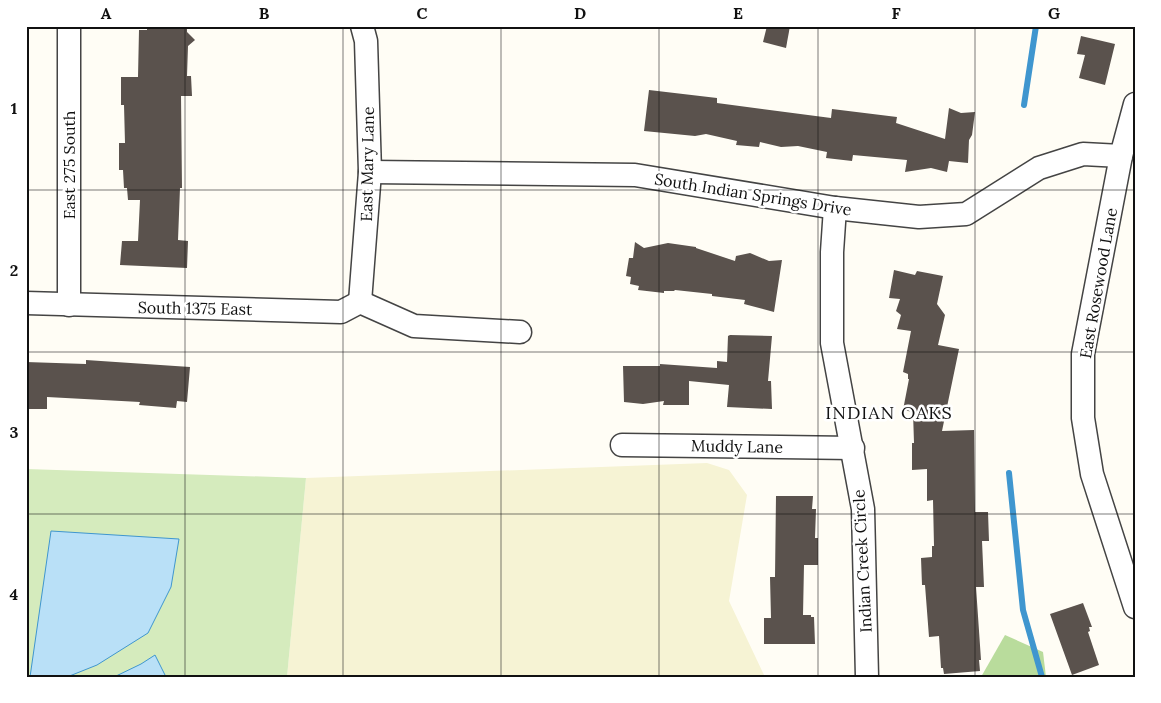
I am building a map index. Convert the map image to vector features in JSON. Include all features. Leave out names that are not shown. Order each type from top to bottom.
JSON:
[{"type":"street","name":"East 275 South","points":[[69,26],[69,305]]},
{"type":"street","name":"East Mary Lane","points":[[360,302],[370,172],[366,41],[362,26]]},
{"type":"street","name":"East Rosewood Lane","points":[[1135,104],[1121,156],[1083,354],[1082,418],[1092,474],[1135,607]]},
{"type":"street","name":"South Indian Springs Drive","points":[[370,172],[635,175],[835,208],[919,217],[966,214],[1039,168],[1084,154],[1121,156]]},
{"type":"street","name":"Indian Creek Circle","points":[[835,208],[832,252],[832,343],[853,448],[862,508],[867,677]]},
{"type":"street","name":"South 1375 East","points":[[26,303],[341,312],[360,302]]},
{"type":"street","points":[[360,302],[414,326],[520,332]]},
{"type":"street","name":"Muddy Lane","points":[[622,445],[853,448]]},
{"type":"shaded area","points":[[707,463],[729,470],[747,495],[729,601],[765,677],[287,677],[306,478]]},
{"type":"green space","points":[[26,469],[306,478],[287,677],[26,677]]},
{"type":"green space","points":[[1005,635],[1043,652],[1046,677],[981,677]]},
{"type":"water","points":[[51,531],[179,539],[171,587],[148,633],[97,665],[67,677],[30,677]]},
{"type":"water","points":[[155,655],[166,677],[114,677],[141,664]]},
{"type":"building","points":[[147,26],[187,26],[187,32],[195,40],[188,46],[187,76],[191,76],[192,96],[181,96],[182,188],[180,188],[178,240],[188,241],[187,268],[120,265],[122,241],[138,241],[140,200],[128,200],[127,188],[124,188],[123,170],[119,170],[119,143],[125,143],[124,105],[121,105],[121,77],[138,77],[139,30],[147,30]]},
{"type":"building","points":[[767,26],[790,26],[786,48],[763,42]]},
{"type":"building","points":[[1081,36],[1115,44],[1105,85],[1079,78],[1085,55],[1077,54]]},
{"type":"building","points":[[649,90],[717,98],[717,103],[831,118],[832,109],[897,117],[896,123],[945,139],[949,108],[961,113],[975,112],[972,135],[969,140],[968,163],[949,161],[947,172],[931,168],[905,172],[907,160],[853,155],[852,161],[826,158],[827,152],[798,146],[781,147],[760,142],[759,147],[736,145],[737,141],[706,134],[695,136],[644,131]]},
{"type":"building","points":[[635,242],[644,248],[668,243],[696,247],[735,261],[736,256],[750,253],[769,261],[782,260],[774,312],[744,304],[745,300],[712,296],[712,294],[675,290],[664,291],[664,293],[638,290],[639,286],[630,284],[631,277],[626,276],[629,258],[633,258]]},
{"type":"building","points":[[894,270],[915,275],[917,271],[943,276],[937,304],[945,315],[938,345],[959,349],[942,431],[974,430],[975,512],[988,512],[989,541],[982,541],[984,587],[976,587],[981,660],[979,660],[980,671],[944,674],[943,668],[941,668],[939,636],[929,637],[925,585],[922,585],[921,558],[932,557],[932,546],[934,546],[933,500],[927,501],[927,469],[912,470],[912,443],[914,443],[913,412],[903,410],[909,379],[908,374],[903,372],[911,331],[897,329],[901,315],[896,311],[900,299],[889,298]]},
{"type":"building","points":[[728,336],[772,336],[768,381],[771,381],[772,409],[727,407],[729,385],[689,381],[689,405],[663,405],[664,401],[643,404],[624,402],[623,366],[660,366],[660,364],[717,368],[717,361],[727,362]]},
{"type":"building","points":[[86,360],[190,367],[187,402],[177,401],[176,408],[139,405],[140,402],[47,397],[47,409],[26,409],[26,362],[86,364]]},
{"type":"building","points":[[776,496],[813,496],[812,509],[816,509],[815,538],[818,538],[818,565],[804,565],[803,615],[814,617],[815,644],[764,644],[764,618],[771,618],[770,577],[775,577]]},
{"type":"building","points":[[1083,603],[1092,627],[1089,627],[1090,631],[1088,632],[1099,665],[1072,675],[1050,614]]},
{"type":"waterway","points":[[1024,105],[1036,26]]},
{"type":"waterway","points":[[1009,473],[1023,610],[1042,677]]},
{"type":"district","name":"INDIAN OAKS","points":[[889,413]]}]
